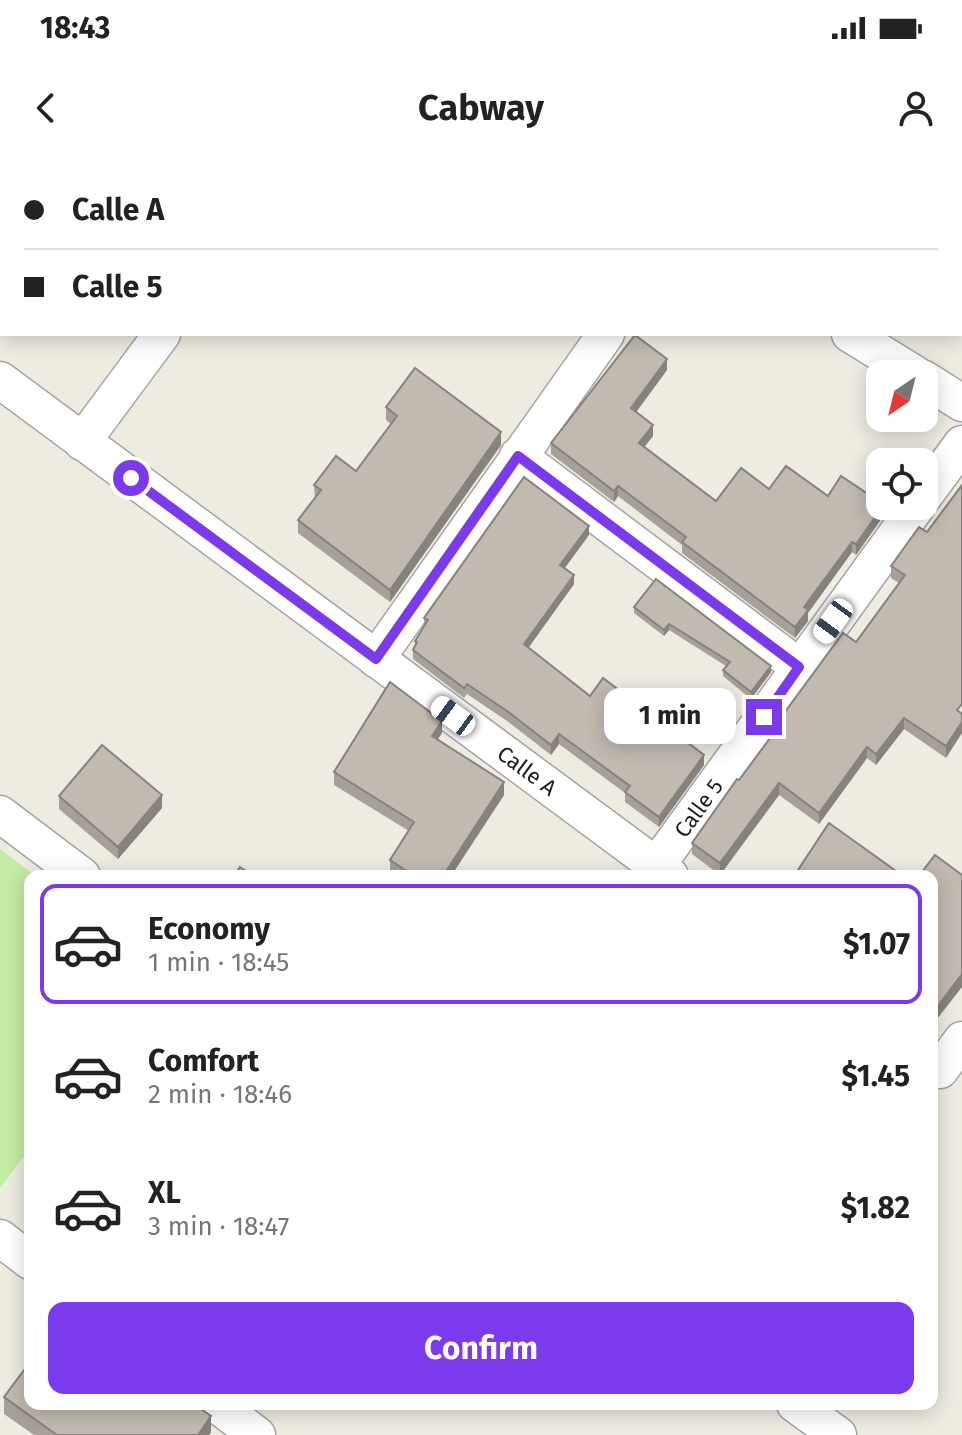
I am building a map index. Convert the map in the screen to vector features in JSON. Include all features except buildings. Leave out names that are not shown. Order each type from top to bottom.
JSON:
[{"type":"street","points":[[82,442],[161,336]]},
{"type":"street","points":[[376,659],[605,336]]},
{"type":"street","points":[[853,336],[892,360]]},
{"type":"street","name":"Calle A","points":[[0,380],[655,870]]},
{"type":"street","points":[[938,388],[962,403]]},
{"type":"street","points":[[938,477],[962,444]]},
{"type":"street","points":[[518,456],[799,667]]},
{"type":"street","name":"Calle 5","points":[[661,870],[799,667],[907,520]]},
{"type":"street","points":[[0,814],[74,870]]},
{"type":"street","points":[[945,1074],[962,1040]]},
{"type":"street","points":[[0,1238],[24,1256]]},
{"type":"street","points":[[226,1410],[253,1426]]},
{"type":"street","points":[[803,1410],[838,1435]]},
{"type":"green space","points":[[0,849],[28,870],[24,870],[24,1156],[0,1188]]},
{"type":"route","points":[[131,478],[376,659],[518,456],[799,667],[764,717]]}]
